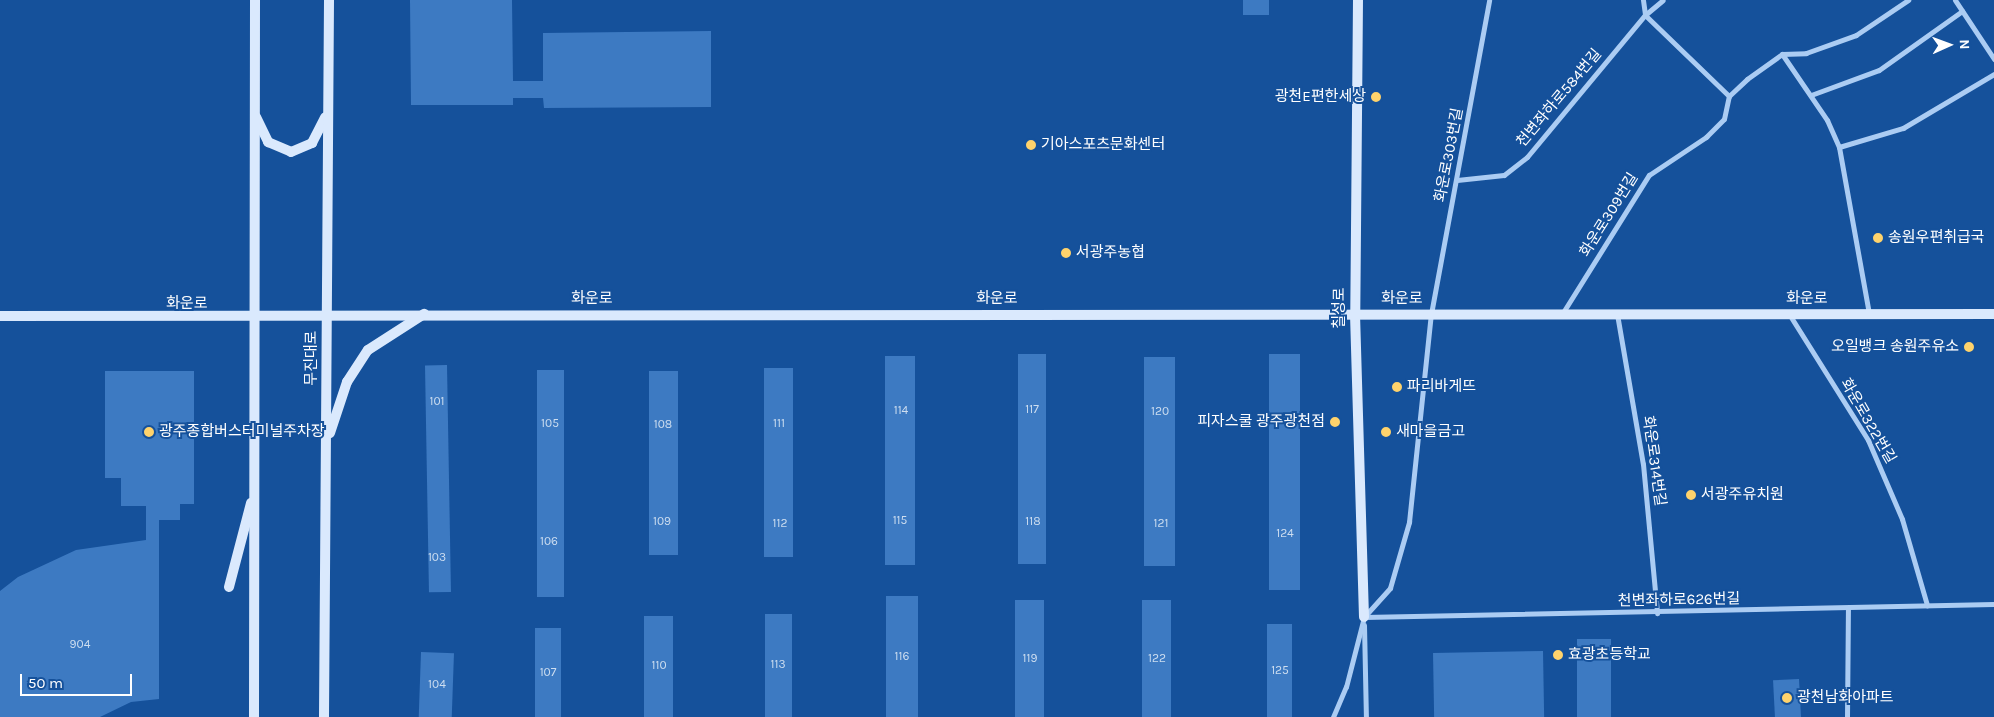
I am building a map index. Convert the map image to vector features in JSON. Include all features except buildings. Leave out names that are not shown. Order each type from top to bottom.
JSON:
[{"type":"street","points":[[254,717],[255,0]]},
{"type":"street","name":"무진대로","points":[[324,717],[329,0]]},
{"type":"street","name":"칠성로","points":[[1358,0],[1355,314],[1364,616]]},
{"type":"street","name":"화운로303번길","points":[[1364,616],[1390,588],[1409,522],[1431,314],[1489,0]]},
{"type":"street","points":[[1643,0],[1645,15],[1729,96],[1782,54],[1806,53],[1856,35],[1908,0]]},
{"type":"street","name":"천변좌하로584번길","points":[[1457,180],[1504,175],[1526,157],[1645,15],[1663,0]]},
{"type":"street","points":[[1955,0],[1994,59]]},
{"type":"street","points":[[1810,95],[1879,70],[1962,11]]},
{"type":"street","points":[[1782,54],[1810,95],[1839,147],[1869,314]]},
{"type":"street","points":[[1839,147],[1903,128],[1994,74]]},
{"type":"street","name":"화운로309번길","points":[[1562,314],[1648,175],[1706,137],[1724,118],[1729,96]]},
{"type":"street","points":[[254,112],[268,142],[291,152],[312,143],[328,106]]},
{"type":"street","name":"화운로322번길","points":[[1789,313],[1868,440],[1902,519],[1928,605]]},
{"type":"street","points":[[327,443],[347,382],[368,350],[424,314]]},
{"type":"street","name":"화운로","points":[[0,316],[254,318],[424,314],[1994,314]]},
{"type":"street","name":"화운로314번길","points":[[1617,314],[1643,464],[1657,613]]},
{"type":"street","points":[[229,587],[255,488]]},
{"type":"street","name":"천변좌하로626번길","points":[[1364,616],[1657,613],[1994,604]]},
{"type":"street","points":[[1847,717],[1848,608]]},
{"type":"street","points":[[1333,717],[1346,687],[1364,616]]},
{"type":"street","points":[[1364,616],[1366,717]]},
{"type":"place","name":"광천E편한세상","points":[[1376,97]]},
{"type":"place","name":"기아스포츠문화센터","points":[[1031,145]]},
{"type":"place","name":"송원우편취급국","points":[[1878,238]]},
{"type":"place","name":"서광주농협","points":[[1066,253]]},
{"type":"place","name":"오일뱅크 송원주유소","points":[[1969,347]]},
{"type":"place","name":"파리바게뜨","points":[[1397,387]]},
{"type":"place","name":"피자스쿨 광주광천점","points":[[1335,422]]},
{"type":"place","name":"광주종합버스터미널주차장","points":[[149,432]]},
{"type":"place","name":"새마을금고","points":[[1386,432]]},
{"type":"place","name":"서광주유치원","points":[[1691,495]]},
{"type":"place","name":"효광초등학교","points":[[1558,655]]},
{"type":"place","name":"광천남화아파트","points":[[1787,698]]}]
